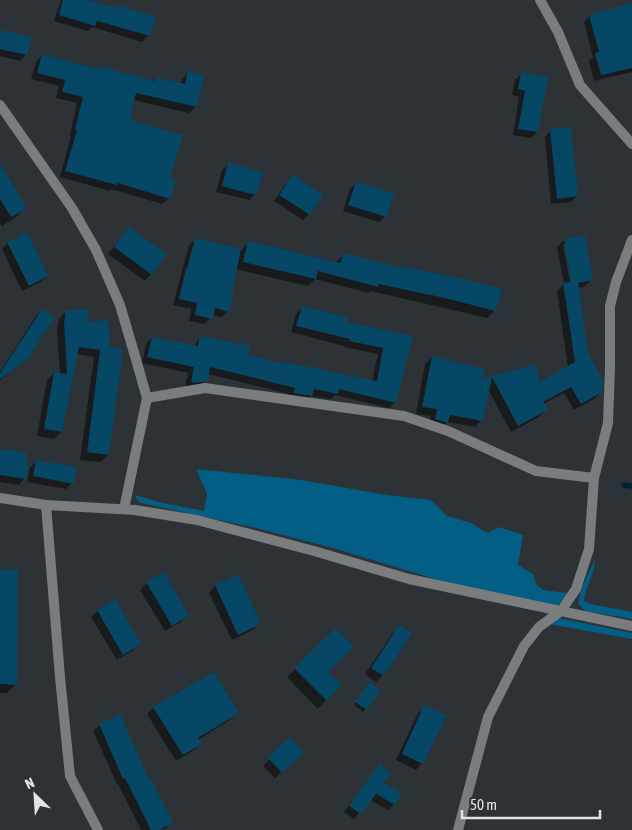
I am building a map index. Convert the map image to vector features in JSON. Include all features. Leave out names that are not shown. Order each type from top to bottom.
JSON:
[{"type":"street","points":[[540,0],[558,32],[580,84],[632,144]]},
{"type":"street","points":[[0,104],[72,208],[96,250],[120,305],[146,398],[124,509]]},
{"type":"street","points":[[458,830],[488,717],[524,646],[539,627],[561,611],[576,589],[589,549],[594,478],[608,423],[610,306],[616,282],[632,240]]},
{"type":"street","points":[[146,398],[205,388],[404,416],[448,430],[536,471],[594,478]]},
{"type":"street","points":[[0,498],[46,506],[124,509],[197,520],[314,550],[410,579],[632,626]]},
{"type":"street","points":[[46,506],[70,776],[98,830]]},
{"type":"shaded area","points":[[196,469],[301,480],[387,495],[431,500],[447,516],[471,523],[487,533],[499,527],[523,535],[518,565],[533,574],[536,584],[543,590],[567,593],[556,606],[445,582],[333,548],[256,528],[141,503],[137,500],[135,495],[158,502],[204,511],[207,494]]},
{"type":"shaded area","points":[[595,559],[595,565],[584,601],[632,612],[632,619],[585,611],[578,603],[581,590]]},
{"type":"shaded area","points":[[558,618],[632,633],[632,639],[549,624]]},
{"type":"building","points":[[63,0],[88,0],[117,8],[118,5],[156,17],[150,36],[97,21],[95,26],[59,15]]},
{"type":"building","points":[[632,3],[632,68],[601,75],[595,53],[599,52],[589,15]]},
{"type":"building","points":[[0,30],[32,37],[27,55],[0,49]]},
{"type":"building","points":[[42,54],[98,69],[99,66],[155,81],[156,77],[185,84],[188,71],[204,75],[197,107],[136,93],[130,120],[183,135],[170,178],[176,179],[170,199],[118,183],[117,185],[65,171],[77,130],[75,129],[83,97],[62,92],[65,80],[37,73]]},
{"type":"building","points":[[521,72],[548,77],[538,132],[518,129],[525,91],[518,89]]},
{"type":"building","points":[[571,127],[578,196],[557,199],[550,129]]},
{"type":"building","points":[[228,162],[263,172],[257,194],[222,186]]},
{"type":"building","points":[[0,164],[27,208],[11,217],[0,199]]},
{"type":"building","points":[[293,174],[323,195],[310,215],[279,195]]},
{"type":"building","points":[[356,182],[394,193],[387,217],[348,205]]},
{"type":"building","points":[[129,227],[167,254],[152,275],[114,247]]},
{"type":"building","points":[[27,232],[48,276],[29,286],[7,242]]},
{"type":"building","points":[[585,235],[593,280],[578,283],[588,353],[603,380],[602,392],[581,404],[571,387],[543,402],[548,410],[518,426],[492,377],[483,421],[450,415],[448,423],[435,419],[437,409],[422,407],[432,356],[485,369],[482,379],[535,364],[540,382],[575,362],[563,283],[571,282],[564,239]]},
{"type":"building","points":[[195,238],[241,249],[229,312],[215,308],[213,319],[195,315],[197,303],[179,299]]},
{"type":"building","points":[[248,241],[341,263],[343,253],[401,268],[401,266],[502,289],[496,311],[378,284],[378,287],[318,271],[316,279],[243,262]]},
{"type":"building","points":[[302,306],[348,317],[347,322],[413,336],[396,403],[339,389],[338,394],[314,389],[312,396],[293,393],[295,388],[210,367],[208,381],[195,383],[191,382],[194,367],[147,357],[152,337],[198,346],[200,336],[251,346],[248,355],[284,364],[284,362],[377,381],[383,348],[349,341],[350,339],[296,326]]},
{"type":"building","points":[[42,309],[55,317],[26,361],[0,379],[0,373]]},
{"type":"building","points":[[87,309],[88,322],[108,320],[110,347],[123,349],[109,455],[87,452],[100,350],[79,347],[62,432],[44,429],[54,372],[67,374],[64,322],[66,310]]},
{"type":"building","points":[[0,449],[26,452],[28,468],[26,479],[0,475]]},
{"type":"building","points":[[36,460],[77,467],[74,484],[33,476]]},
{"type":"building","points":[[0,569],[18,570],[17,685],[0,684]]},
{"type":"building","points":[[164,572],[189,616],[172,626],[146,582]]},
{"type":"building","points":[[238,574],[261,624],[238,635],[215,585]]},
{"type":"building","points":[[115,599],[141,644],[123,655],[97,610]]},
{"type":"building","points":[[399,625],[412,633],[384,676],[371,668]]},
{"type":"building","points":[[336,628],[354,647],[328,672],[342,685],[327,701],[294,668]]},
{"type":"building","points":[[214,672],[239,713],[198,738],[202,744],[183,755],[153,707]]},
{"type":"building","points":[[369,682],[381,690],[367,710],[355,702]]},
{"type":"building","points":[[424,705],[447,715],[423,764],[402,754]]},
{"type":"building","points":[[120,714],[149,780],[151,779],[173,823],[159,830],[151,830],[125,778],[123,779],[99,724]]},
{"type":"building","points":[[290,737],[304,752],[282,773],[268,758]]},
{"type":"building","points":[[379,764],[391,773],[384,783],[402,793],[395,805],[376,794],[361,814],[349,806]]},
{"type":"waterway","points":[[624,485],[632,486]]}]
